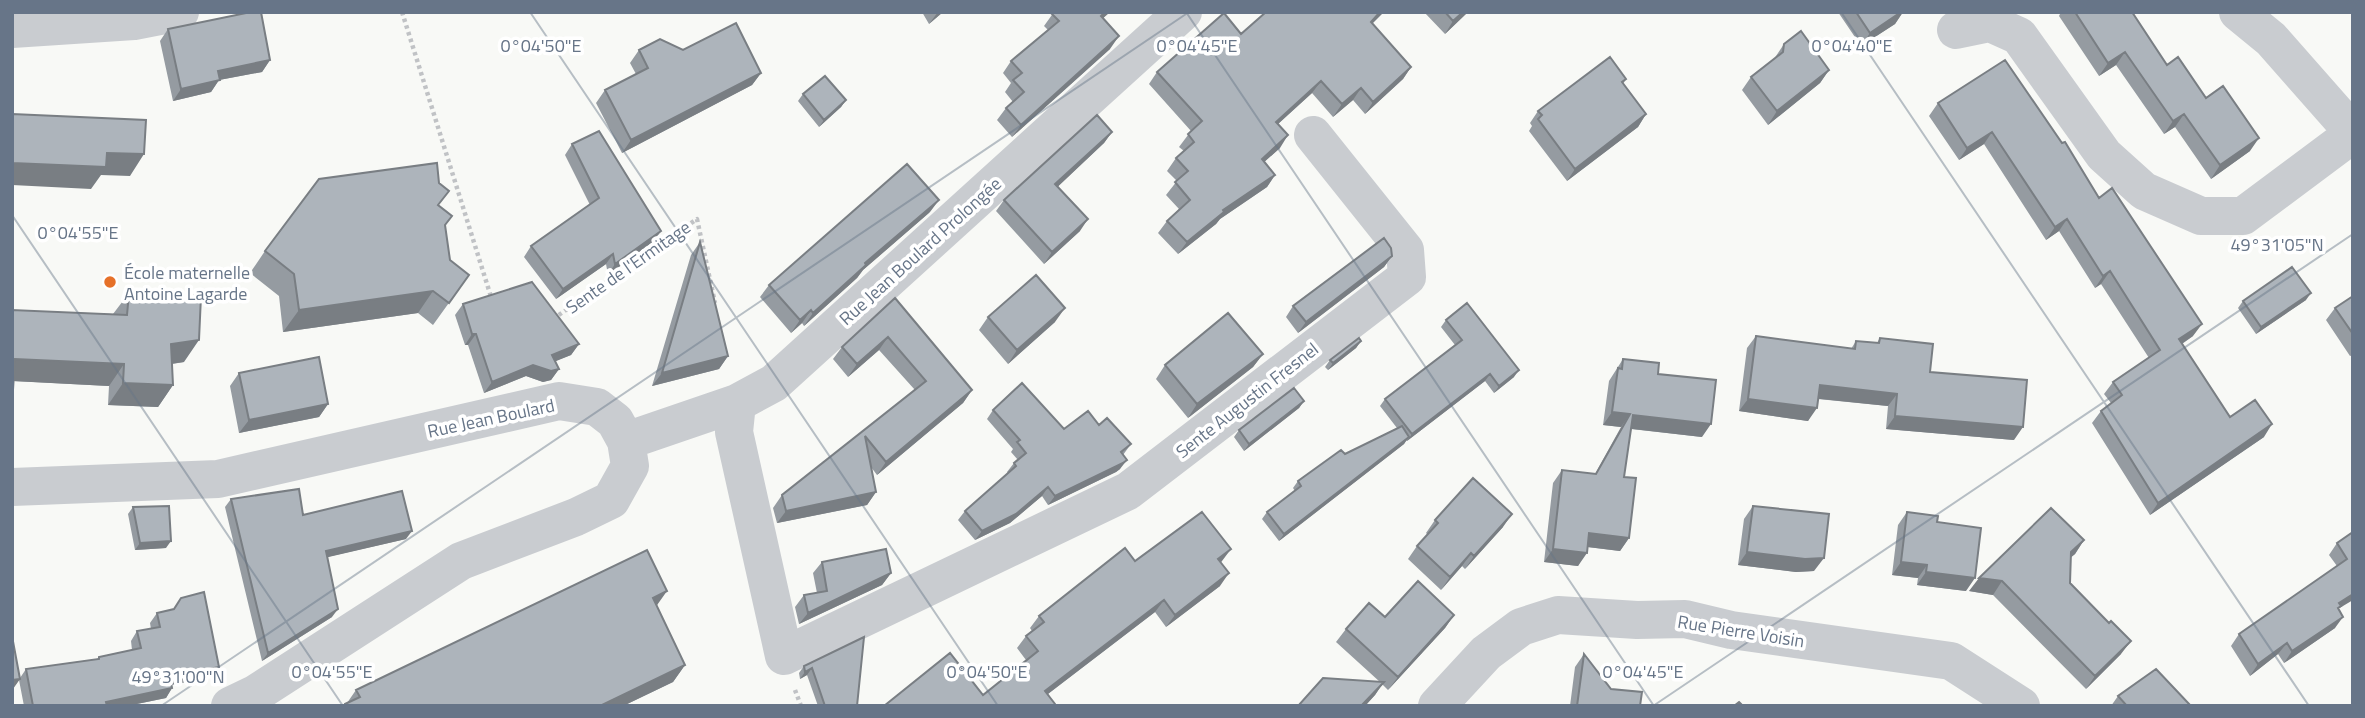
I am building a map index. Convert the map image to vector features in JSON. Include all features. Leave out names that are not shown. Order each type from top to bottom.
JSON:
[{"type":"street","points":[[12,29],[134,21],[180,12]]},
{"type":"street","name":"Rue Jean Boulard Prolongée","points":[[626,441],[737,403],[774,383],[1183,12]]},
{"type":"street","points":[[1956,30],[1990,23],[2019,36],[2105,155],[2144,191],[2201,216],[2242,216],[2353,133],[2271,39],[2238,12]]},
{"type":"street","name":"Sente Augustin Fresnel","points":[[737,403],[734,432],[784,656],[1128,491],[1406,277],[1405,250],[1313,135]]},
{"type":"street","name":"Rue Jean Boulard","points":[[12,487],[218,479],[559,401],[597,407],[615,421],[626,441]]},
{"type":"street","points":[[230,706],[255,694],[461,561],[576,517],[611,500],[630,466],[626,441]]},
{"type":"street","name":"Rue Pierre Voisin","points":[[1437,706],[1486,653],[1521,627],[1558,615],[1637,620],[1685,619],[1731,630],[1951,661],[2021,706]]},
{"type":"path","points":[[402,12],[496,312]]},
{"type":"path","name":"Sente de l'Ermitage","points":[[543,326],[697,219],[717,311]]},
{"type":"building","points":[[261,12],[270,60],[218,71],[220,80],[181,89],[168,29]]},
{"type":"building","points":[[1105,12],[1101,16],[1119,36],[1021,125],[1006,108],[1024,92],[1013,80],[1022,73],[1011,61],[1059,21],[1052,14]]},
{"type":"building","points":[[1266,12],[1380,12],[1371,22],[1411,67],[1373,102],[1361,88],[1342,104],[1321,81],[1276,122],[1288,135],[1262,159],[1275,175],[1223,210],[1224,212],[1187,242],[1167,221],[1190,200],[1175,182],[1188,171],[1176,158],[1194,142],[1188,134],[1202,121],[1157,72],[1224,13],[1241,34]]},
{"type":"building","points":[[1445,12],[1463,12],[1453,21]]},
{"type":"building","points":[[1856,12],[1901,12],[1870,33]]},
{"type":"building","points":[[2075,12],[2132,12],[2167,65],[2178,57],[2206,98],[2223,86],[2259,138],[2220,165],[2184,114],[2173,121],[2125,52],[2108,63]]},
{"type":"building","points":[[736,23],[761,73],[631,140],[605,90],[648,68],[639,50],[660,39],[683,50]]},
{"type":"building","points":[[1801,31],[1829,70],[1777,111],[1751,77],[1783,52],[1784,44]]},
{"type":"building","points":[[1610,57],[1626,79],[1622,82],[1646,114],[1575,169],[1538,119],[1542,115],[1538,111]]},
{"type":"building","points":[[2005,60],[2062,143],[2065,142],[2099,198],[2112,188],[2202,324],[2179,339],[2230,417],[2255,400],[2272,424],[2158,503],[2101,411],[2122,395],[2113,382],[2160,350],[2110,271],[2103,276],[2067,219],[2055,227],[1992,132],[1967,148],[1938,103]]},
{"type":"building","points":[[825,76],[846,100],[824,120],[803,94]]},
{"type":"building","points":[[12,114],[146,120],[144,154],[107,153],[106,167],[12,163]]},
{"type":"building","points":[[1097,115],[1112,132],[1055,184],[1088,219],[1052,252],[1004,200]]},
{"type":"building","points":[[599,131],[661,231],[615,264],[613,254],[563,289],[531,246],[599,198],[572,144]]},
{"type":"building","points":[[437,163],[439,183],[449,191],[438,205],[452,216],[445,225],[450,260],[469,275],[449,303],[433,291],[299,310],[294,274],[265,251],[319,179]]},
{"type":"building","points":[[907,164],[939,200],[865,263],[866,265],[813,313],[811,310],[800,320],[769,285]]},
{"type":"building","points":[[1384,238],[1391,248],[1392,256],[1306,322],[1293,306]]},
{"type":"building","points":[[700,242],[728,356],[662,373]]},
{"type":"building","points":[[2292,267],[2311,293],[2261,327],[2243,301]]},
{"type":"building","points":[[1036,275],[1065,308],[1017,350],[988,317]]},
{"type":"building","points":[[532,282],[579,344],[552,355],[559,369],[551,371],[533,365],[492,382],[463,304]]},
{"type":"building","points":[[129,293],[201,296],[199,340],[171,344],[173,385],[123,383],[124,364],[15,359],[12,405],[12,310],[127,315]]},
{"type":"building","points":[[2353,296],[2353,334],[2335,308]]},
{"type":"building","points":[[895,298],[972,390],[886,462],[865,436],[876,492],[786,511],[782,495],[926,381],[888,337],[857,364],[842,347]]},
{"type":"building","points":[[1467,303],[1519,370],[1499,386],[1490,374],[1412,434],[1385,399],[1462,340],[1446,320]]},
{"type":"building","points":[[1228,313],[1263,354],[1197,404],[1165,365]]},
{"type":"building","points":[[1756,336],[1855,349],[1856,341],[1879,343],[1880,338],[1933,344],[1930,372],[2027,380],[2023,427],[1895,416],[1897,394],[1820,385],[1817,408],[1748,399]]},
{"type":"building","points":[[1359,338],[1361,341],[1333,363],[1330,360]]},
{"type":"building","points":[[319,357],[328,404],[249,420],[239,373]]},
{"type":"building","points":[[1623,359],[1659,363],[1658,374],[1716,380],[1711,424],[1633,415],[1624,477],[1636,478],[1629,538],[1589,533],[1587,553],[1553,549],[1562,470],[1596,474],[1630,414],[1612,412],[1618,368],[1622,369]]},
{"type":"building","points":[[1022,383],[1064,429],[1088,411],[1099,425],[1107,418],[1131,444],[1121,452],[1127,460],[1055,496],[1048,487],[1016,514],[982,531],[965,511],[1016,466],[1014,463],[1026,453],[1017,442],[1020,440],[993,410]]},
{"type":"building","points":[[1294,388],[1304,401],[1249,444],[1239,430]]},
{"type":"building","points":[[1402,426],[1409,437],[1284,534],[1267,512],[1301,486],[1298,481],[1341,450],[1345,454]]},
{"type":"building","points":[[1473,478],[1512,514],[1474,556],[1471,553],[1450,577],[1417,546],[1438,523],[1435,520]]},
{"type":"building","points":[[299,489],[303,515],[402,491],[412,531],[326,551],[338,609],[268,653],[231,499]]},
{"type":"building","points":[[169,506],[171,541],[140,543],[133,507]]},
{"type":"building","points":[[1753,506],[1829,514],[1824,558],[1805,559],[1747,552]]},
{"type":"building","points":[[2051,508],[2084,540],[2071,552],[2070,583],[2109,623],[2111,621],[2131,641],[2095,676],[2002,581],[1979,578]]},
{"type":"building","points":[[1202,512],[1231,549],[1218,559],[1229,573],[1175,615],[1164,600],[1045,691],[1055,704],[1052,706],[884,706],[950,653],[983,695],[1038,651],[1026,636],[1044,622],[1039,616],[1125,548],[1135,561]]},
{"type":"building","points":[[1907,512],[1938,516],[1937,522],[1981,528],[1975,578],[1926,572],[1927,565],[1901,562]]},
{"type":"building","points":[[2353,532],[2353,594],[2339,603],[2341,606],[2338,608],[2343,617],[2292,651],[2287,643],[2258,664],[2239,634],[2347,559],[2337,543]]},
{"type":"building","points":[[886,549],[891,573],[808,613],[804,595],[827,591],[822,562]]},
{"type":"building","points":[[647,550],[667,591],[653,598],[685,665],[600,706],[345,706],[360,697],[356,690]]},
{"type":"building","points":[[1418,581],[1454,615],[1398,677],[1346,629],[1369,603],[1385,617]]},
{"type":"building","points":[[204,592],[219,667],[170,677],[172,688],[106,702],[107,706],[33,706],[26,669],[99,659],[141,648],[137,631],[160,627],[157,613],[174,609],[181,598]]},
{"type":"building","points":[[12,636],[20,679],[12,680]]},
{"type":"building","points":[[864,637],[857,706],[825,706],[812,668],[805,672],[804,666]]},
{"type":"building","points":[[1584,654],[1611,689],[1642,692],[1640,706],[1577,706]]},
{"type":"building","points":[[2156,669],[2191,706],[2127,706],[2118,696]]},
{"type":"building","points":[[1323,678],[1384,682],[1361,706],[1298,706]]},
{"type":"place","name":"École maternelle Antoine Lagarde","points":[[110,282]]}]
